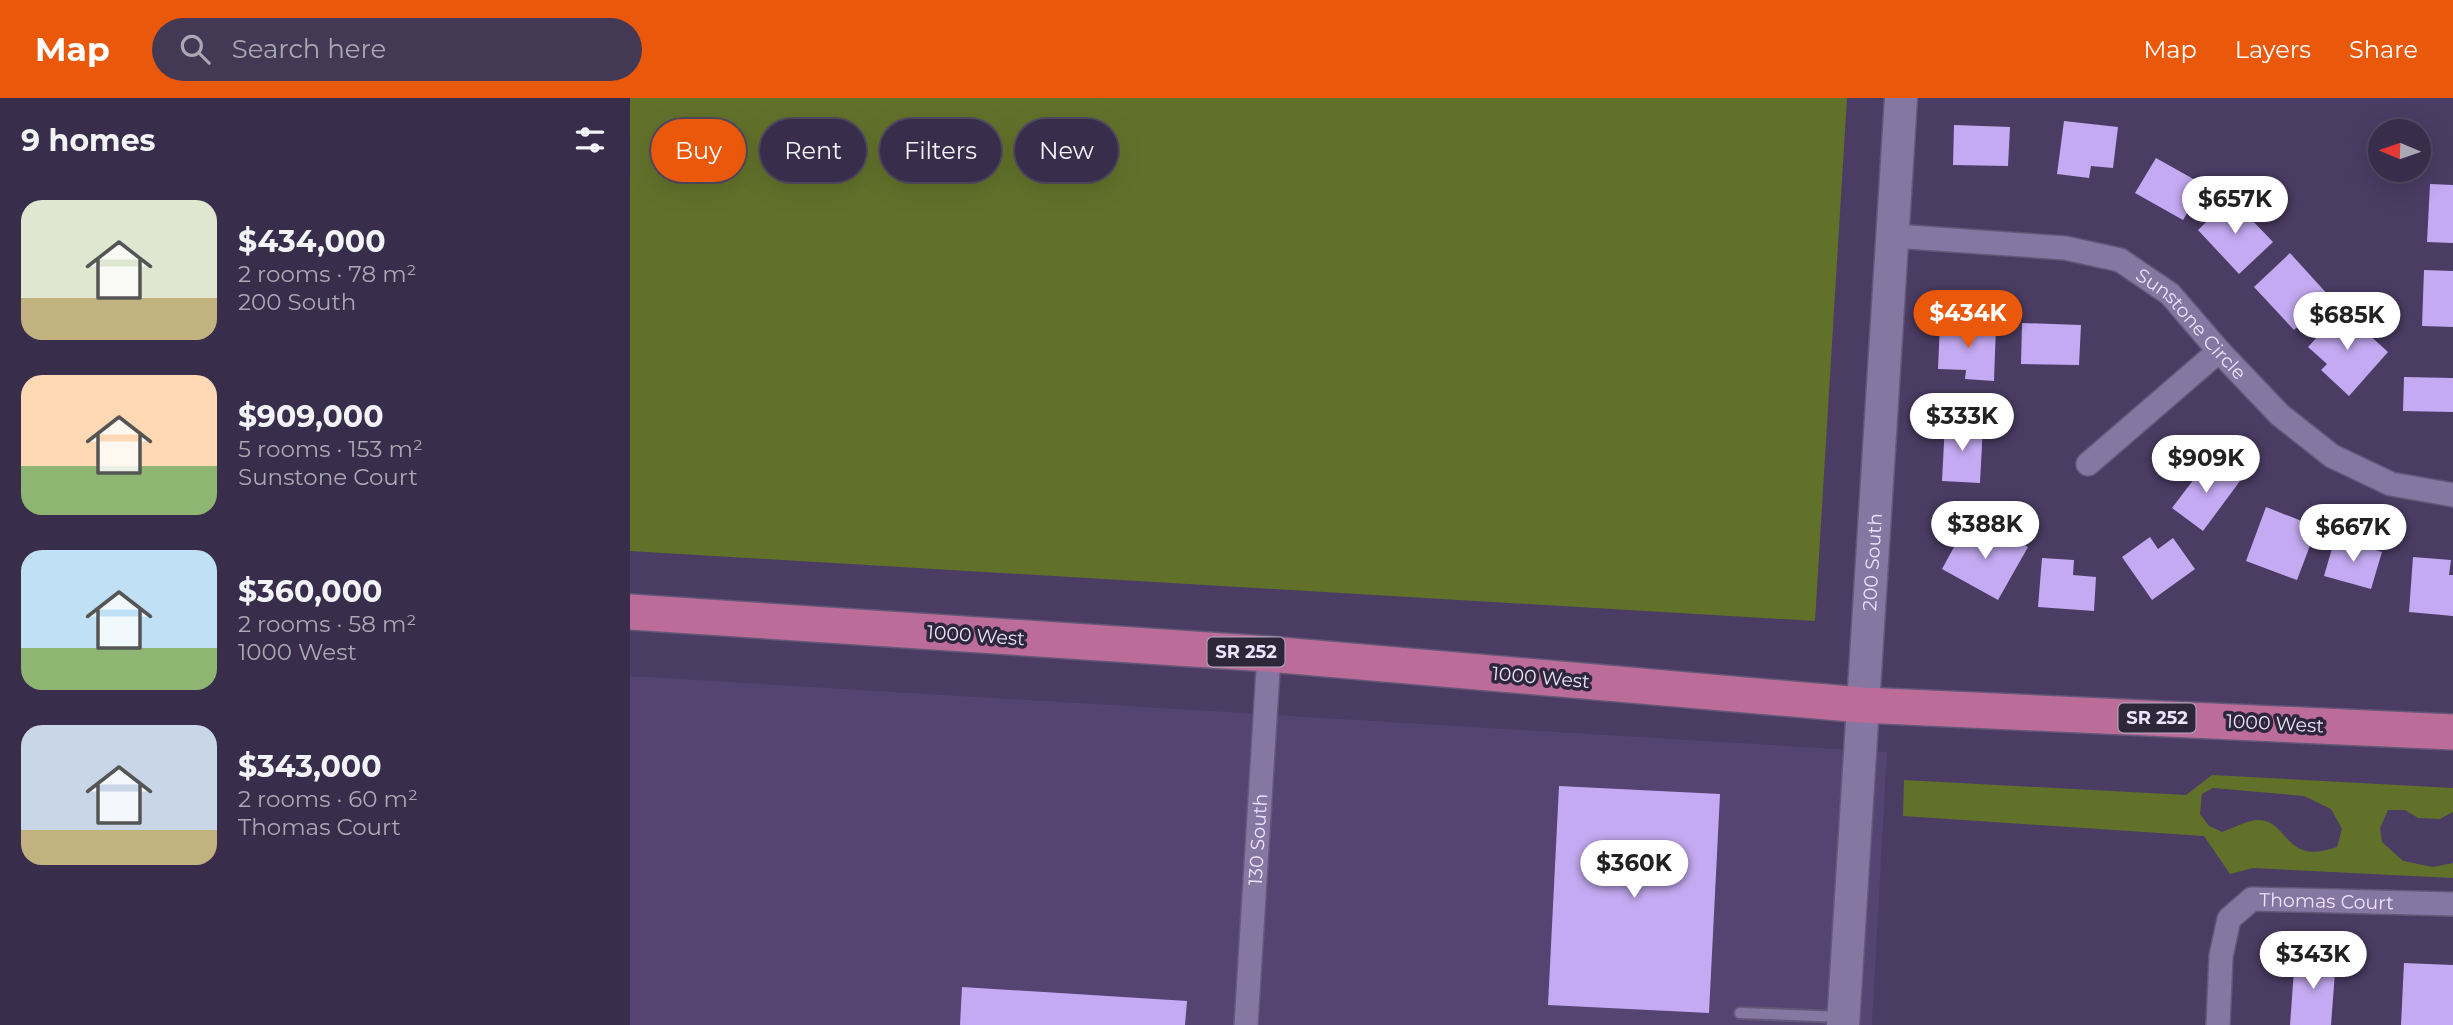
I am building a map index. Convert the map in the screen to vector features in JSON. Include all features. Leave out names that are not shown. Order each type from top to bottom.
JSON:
[{"type":"main road","name":"1000 West","points":[[630,612],[1269,654],[1862,705],[2453,732]]},
{"type":"street","name":"200 South","points":[[1844,1021],[1901,98]]},
{"type":"street","name":"Sunstone Circle","points":[[1894,236],[2066,248],[2120,260],[2170,294],[2280,415],[2332,456],[2391,484],[2453,495]]},
{"type":"street","points":[[2088,464],[2219,351]]},
{"type":"street","name":"130 South","points":[[1246,1025],[1269,654]]},
{"type":"street","name":"Thomas Court","points":[[2218,1025],[2221,956],[2229,919],[2252,899],[2453,904]]},
{"type":"lane","points":[[1740,1013],[1844,1021]]},
{"type":"shaded area","points":[[630,676],[1887,752],[1872,1025],[630,1025]]},
{"type":"green space","points":[[630,98],[1847,98],[1815,621],[630,551]]},
{"type":"green space","points":[[2212,775],[2453,788],[2453,812],[2440,819],[2418,818],[2405,810],[2388,810],[2380,828],[2382,842],[2403,861],[2433,867],[2453,863],[2453,878],[2253,868],[2230,874],[2204,836],[1903,816],[1904,780],[2186,795]],"holes":[[[2213,788],[2304,796],[2331,809],[2342,829],[2337,847],[2307,851],[2289,841],[2269,822],[2259,820],[2222,832],[2209,826],[2200,814],[2202,794]]]},
{"type":"building","points":[[2064,121],[2118,127],[2113,168],[2091,166],[2089,178],[2057,174]]},
{"type":"building","points":[[1954,125],[2010,127],[2008,166],[1953,165]]},
{"type":"building","points":[[2156,158],[2204,185],[2183,220],[2135,193]]},
{"type":"building","points":[[2430,184],[2453,185],[2453,243],[2427,242]]},
{"type":"building","points":[[2231,198],[2273,242],[2239,274],[2198,230]]},
{"type":"building","points":[[2290,253],[2330,297],[2294,330],[2254,287]]},
{"type":"building","points":[[2424,270],[2453,271],[2453,327],[2422,326]]},
{"type":"building","points":[[2342,310],[2388,352],[2349,396],[2321,370],[2327,364],[2308,347]]},
{"type":"building","points":[[1940,323],[1996,326],[1994,381],[1965,379],[1966,370],[1938,369]]},
{"type":"building","points":[[2022,323],[2081,325],[2079,365],[2021,364]]},
{"type":"building","points":[[2404,377],[2453,378],[2453,412],[2403,411]]},
{"type":"building","points":[[1945,423],[1983,425],[1980,483],[1942,481]]},
{"type":"building","points":[[2210,458],[2240,481],[2203,531],[2172,508]]},
{"type":"building","points":[[2266,507],[2317,527],[2297,580],[2246,561]]},
{"type":"building","points":[[1966,525],[1993,541],[1999,530],[2028,547],[1998,600],[1942,569]]},
{"type":"building","points":[[2150,537],[2158,549],[2173,538],[2195,569],[2152,600],[2122,557]]},
{"type":"building","points":[[2335,538],[2382,552],[2371,589],[2324,576]]},
{"type":"building","points":[[2413,557],[2451,560],[2449,575],[2453,575],[2453,616],[2409,612]]},
{"type":"building","points":[[2042,558],[2074,560],[2073,575],[2096,577],[2094,611],[2038,607]]},
{"type":"building","points":[[1559,786],[1720,794],[1709,1013],[1548,1005]]},
{"type":"building","points":[[2295,956],[2336,959],[2331,1025],[2290,1025]]},
{"type":"building","points":[[2404,963],[2453,965],[2453,1025],[2401,1025]]},
{"type":"building","points":[[962,987],[1187,1001],[1185,1025],[960,1025]]}]
